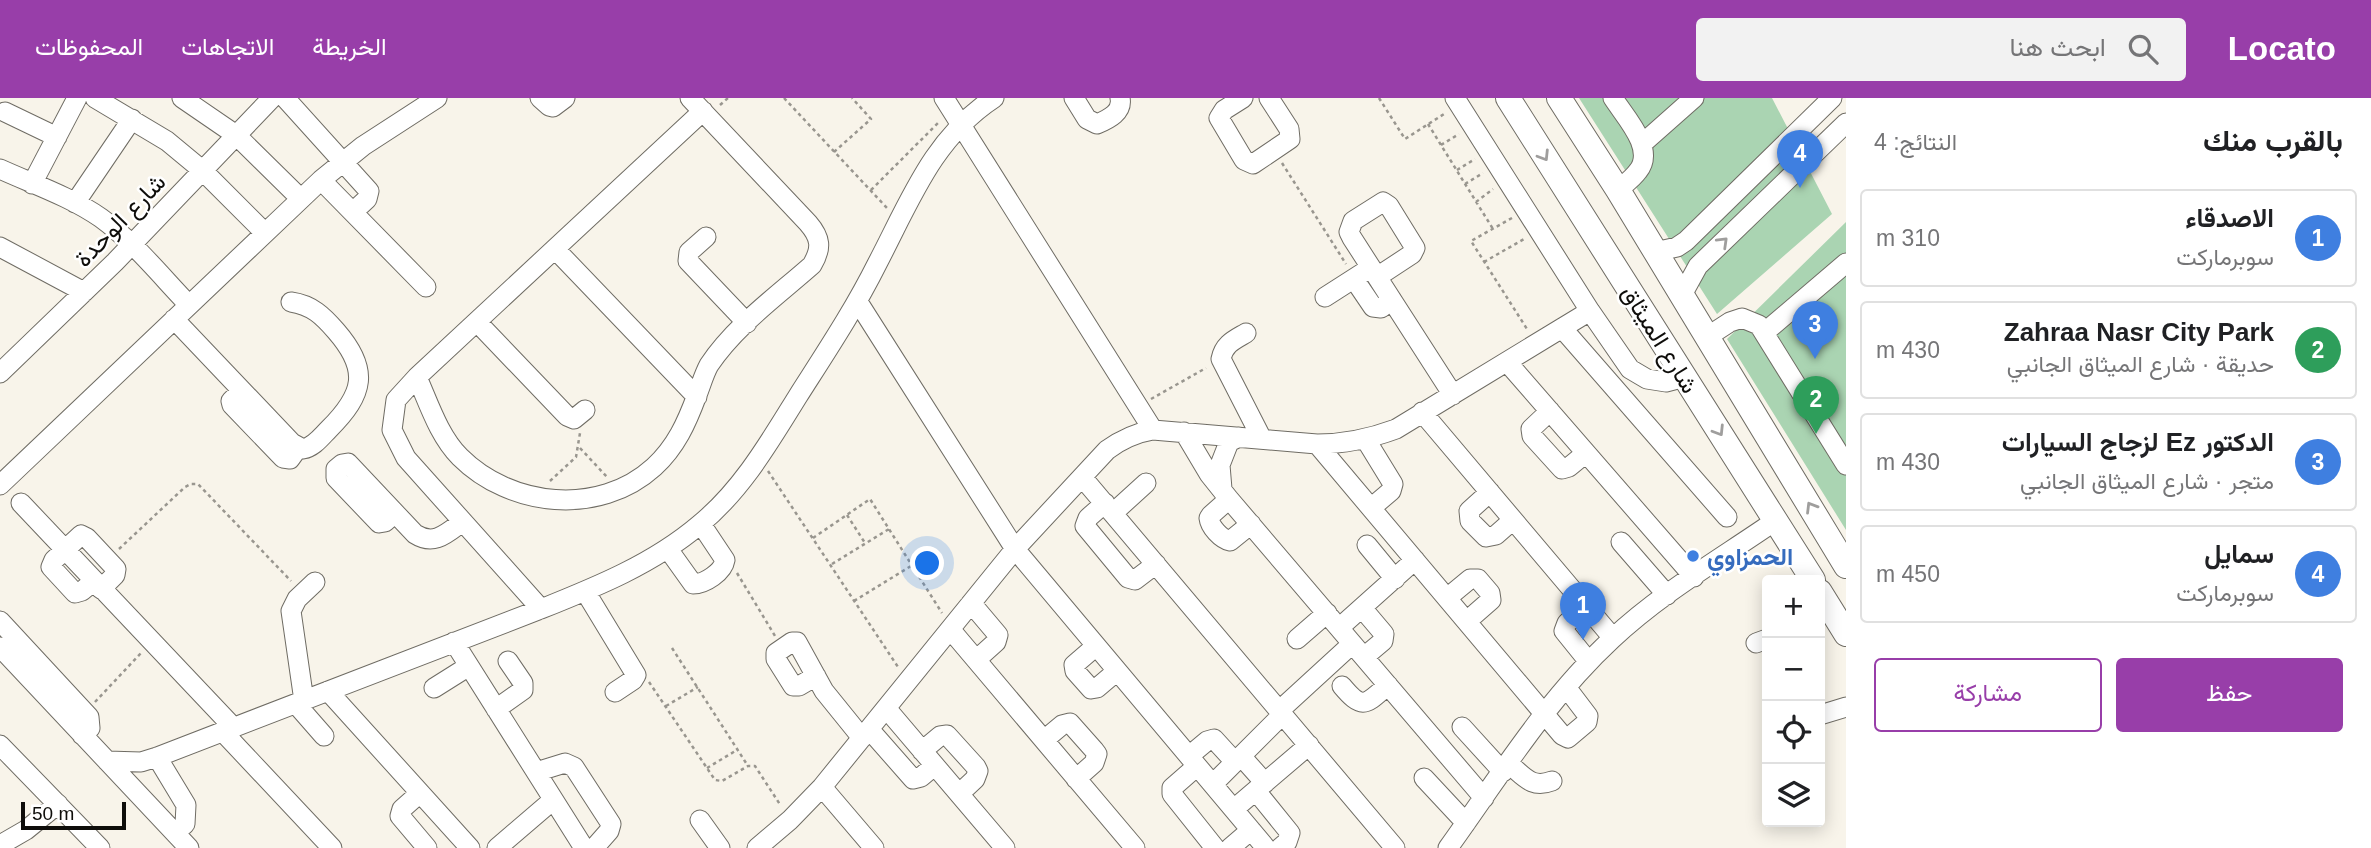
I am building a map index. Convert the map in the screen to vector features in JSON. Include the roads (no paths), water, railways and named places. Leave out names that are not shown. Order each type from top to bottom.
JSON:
[{"type":"main road","name":"شارع الميثاق","points":[[1559,98],[1619,190],[1846,566]]},
{"type":"main road","name":"شارع الميثاق","points":[[1511,100],[1810,575]]},
{"type":"main road","points":[[1825,604],[1833,623]]},
{"type":"street","points":[[32,184],[78,98]]},
{"type":"street","points":[[95,98],[167,141],[202,170],[265,233]]},
{"type":"street","points":[[182,98],[236,135],[301,199]]},
{"type":"street","name":"شارع الوحدة","points":[[0,373],[8,354],[84,292],[272,98]]},
{"type":"street","points":[[285,98],[369,191],[367,199],[354,212]]},
{"type":"street","points":[[0,485],[321,180],[342,162],[437,98]]},
{"type":"street","points":[[540,98],[553,107],[565,98]]},
{"type":"street","points":[[107,761],[141,762],[229,730],[585,591],[668,549],[701,524],[738,487],[759,457],[858,302],[930,161],[952,111],[994,98]]},
{"type":"street","points":[[1074,98],[1087,118],[1097,124],[1119,111],[1122,107],[1121,98]]},
{"type":"street","points":[[1243,98],[1221,113],[1220,123],[1248,163],[1258,162],[1287,143],[1291,134],[1269,98]]},
{"type":"street","points":[[1613,98],[1642,144],[1644,153],[1638,172],[1619,190]]},
{"type":"street","points":[[1642,144],[1695,98]]},
{"type":"street","points":[[1655,252],[1677,247],[1686,241],[1832,98]]},
{"type":"street","points":[[1457,101],[1590,311],[1630,369],[1647,379],[1666,382],[1685,377]]},
{"type":"street","points":[[417,377],[436,420],[459,456],[493,482],[532,498],[576,500],[618,490],[653,468],[680,437],[713,360],[724,343],[812,265],[820,251],[818,235],[697,105],[555,249],[417,377],[396,400],[392,430],[406,458],[541,609]]},
{"type":"street","points":[[952,111],[1153,430]]},
{"type":"street","points":[[5,112],[57,137]]},
{"type":"street","points":[[75,203],[132,119]]},
{"type":"street","points":[[1682,295],[1698,266],[1846,123]]},
{"type":"street","points":[[0,169],[75,203],[101,218],[131,244],[189,305]]},
{"type":"street","points":[[321,180],[426,286]]},
{"type":"street","points":[[706,237],[689,252],[688,261],[747,323]]},
{"type":"street","points":[[0,247],[84,292]]},
{"type":"street","points":[[555,249],[696,397]]},
{"type":"street","points":[[1765,332],[1843,273]]},
{"type":"street","points":[[1325,298],[1364,275],[1392,300],[1453,395]]},
{"type":"street","points":[[174,319],[298,448],[313,446],[344,414],[356,396],[359,374],[350,347],[323,317],[309,306],[291,302]]},
{"type":"street","points":[[858,302],[1015,549],[1266,848]]},
{"type":"street","points":[[771,844],[822,787],[1015,549],[1107,450],[1121,440],[1153,430],[1317,444],[1366,440],[1396,429],[1590,311]]},
{"type":"street","points":[[1707,337],[1742,318],[1759,326],[1846,465]]},
{"type":"street","points":[[477,322],[567,416],[574,419],[581,414]]},
{"type":"street","points":[[1562,328],[1727,517]]},
{"type":"street","points":[[1247,333],[1229,342],[1223,349],[1221,359],[1262,439]]},
{"type":"street","points":[[1507,362],[1694,577]]},
{"type":"street","points":[[1550,411],[1531,429],[1532,436],[1562,469],[1569,467],[1586,453]]},
{"type":"street","points":[[1422,412],[1613,638]]},
{"type":"street","points":[[1184,432],[1227,496],[1484,798]]},
{"type":"street","points":[[1227,496],[1220,484],[1220,465],[1229,442],[1239,437]]},
{"type":"street","points":[[1366,440],[1393,484],[1391,491],[1371,508]]},
{"type":"street","points":[[1317,444],[1565,737],[1587,722],[1587,713],[1566,687]]},
{"type":"street","points":[[1082,477],[1393,847]]},
{"type":"street","points":[[1146,483],[1109,508],[1088,518],[1084,526],[1128,578],[1135,580],[1156,564]]},
{"type":"street","points":[[1490,492],[1469,511],[1470,521],[1482,535],[1492,537],[1513,520]]},
{"type":"street","points":[[1227,496],[1209,518],[1211,524],[1223,538],[1230,541],[1251,524]]},
{"type":"street","points":[[21,503],[151,641],[332,848]]},
{"type":"street","points":[[395,513],[423,539],[442,537],[462,522]]},
{"type":"street","points":[[1424,778],[1459,839],[1506,768],[1566,687],[1589,662],[1613,638],[1667,595],[1775,521]]},
{"type":"street","points":[[668,549],[690,580],[698,584],[723,568],[725,560],[701,524]]},
{"type":"street","points":[[64,550],[78,537],[84,536],[108,560],[116,572],[97,585]]},
{"type":"street","points":[[1621,542],[1667,595]]},
{"type":"street","points":[[1367,545],[1395,579]]},
{"type":"street","points":[[1297,639],[1362,608],[1415,560]]},
{"type":"street","points":[[1447,598],[1469,579],[1478,579],[1490,593],[1491,600],[1467,621]]},
{"type":"street","points":[[309,588],[293,605],[291,611],[300,702],[324,736]]},
{"type":"street","points":[[585,591],[634,672],[635,678],[615,692]]},
{"type":"street","points":[[971,603],[998,635],[996,642],[976,660]]},
{"type":"street","points":[[1586,606],[1567,623],[1564,631],[1589,662]]},
{"type":"street","points":[[1213,784],[1281,712],[1358,650],[1384,638],[1362,608]]},
{"type":"street","points":[[0,621],[89,717],[90,728],[82,734]]},
{"type":"street","points":[[950,628],[1128,845]]},
{"type":"street","points":[[454,642],[584,848]]},
{"type":"street","points":[[782,648],[797,642],[824,691],[913,779],[921,777],[940,736],[947,735],[978,771],[975,779],[958,794]]},
{"type":"street","points":[[1096,646],[1074,665],[1075,671],[1091,689],[1097,688],[1117,671]]},
{"type":"street","points":[[0,647],[189,848]]},
{"type":"street","points":[[496,709],[523,690],[523,683],[509,661]]},
{"type":"street","points":[[434,688],[469,666]]},
{"type":"street","points":[[1342,686],[1354,701],[1360,703],[1371,700],[1388,685]]},
{"type":"street","points":[[328,691],[470,848]]},
{"type":"street","points":[[1825,713],[1846,707]]},
{"type":"street","points":[[886,708],[958,794],[995,845]]},
{"type":"street","points":[[1044,740],[1062,725],[1070,723],[1094,750],[1097,754],[1094,763],[1076,779]]},
{"type":"street","points":[[1462,727],[1506,768],[1532,783],[1542,784],[1552,780]]},
{"type":"street","points":[[1215,848],[1172,794],[1172,788],[1207,741],[1214,739],[1238,759],[1260,787],[1290,834],[1287,842],[1280,848]]},
{"type":"street","points":[[1234,809],[1309,745]]},
{"type":"street","points":[[4,754],[100,848]]},
{"type":"street","points":[[157,757],[188,811],[185,824],[175,833]]},
{"type":"street","points":[[536,772],[565,763],[574,767],[611,824],[609,831],[594,848]]},
{"type":"street","points":[[822,787],[874,848]]},
{"type":"street","points":[[420,793],[402,809],[400,816],[427,848]]},
{"type":"street","points":[[497,848],[553,800]]},
{"type":"street","points":[[0,845],[26,830],[58,804]]},
{"type":"street","points":[[700,820],[720,848]]},
{"type":"street","points":[[1230,848],[1251,830]]},
{"type":"street","points":[[438,848],[455,832]]},
{"type":"place","name":"سمايل","points":[[1800,188]]},
{"type":"place","name":"الدكتور Ez لزجاج السيارات","points":[[1815,359]]},
{"type":"place","name":"Zahraa Nasr City Park","points":[[1816,434]]},
{"type":"place","name":"الحمزاوي","points":[[1693,556]]},
{"type":"place","name":"الاصدقاء","points":[[1583,640]]}]
